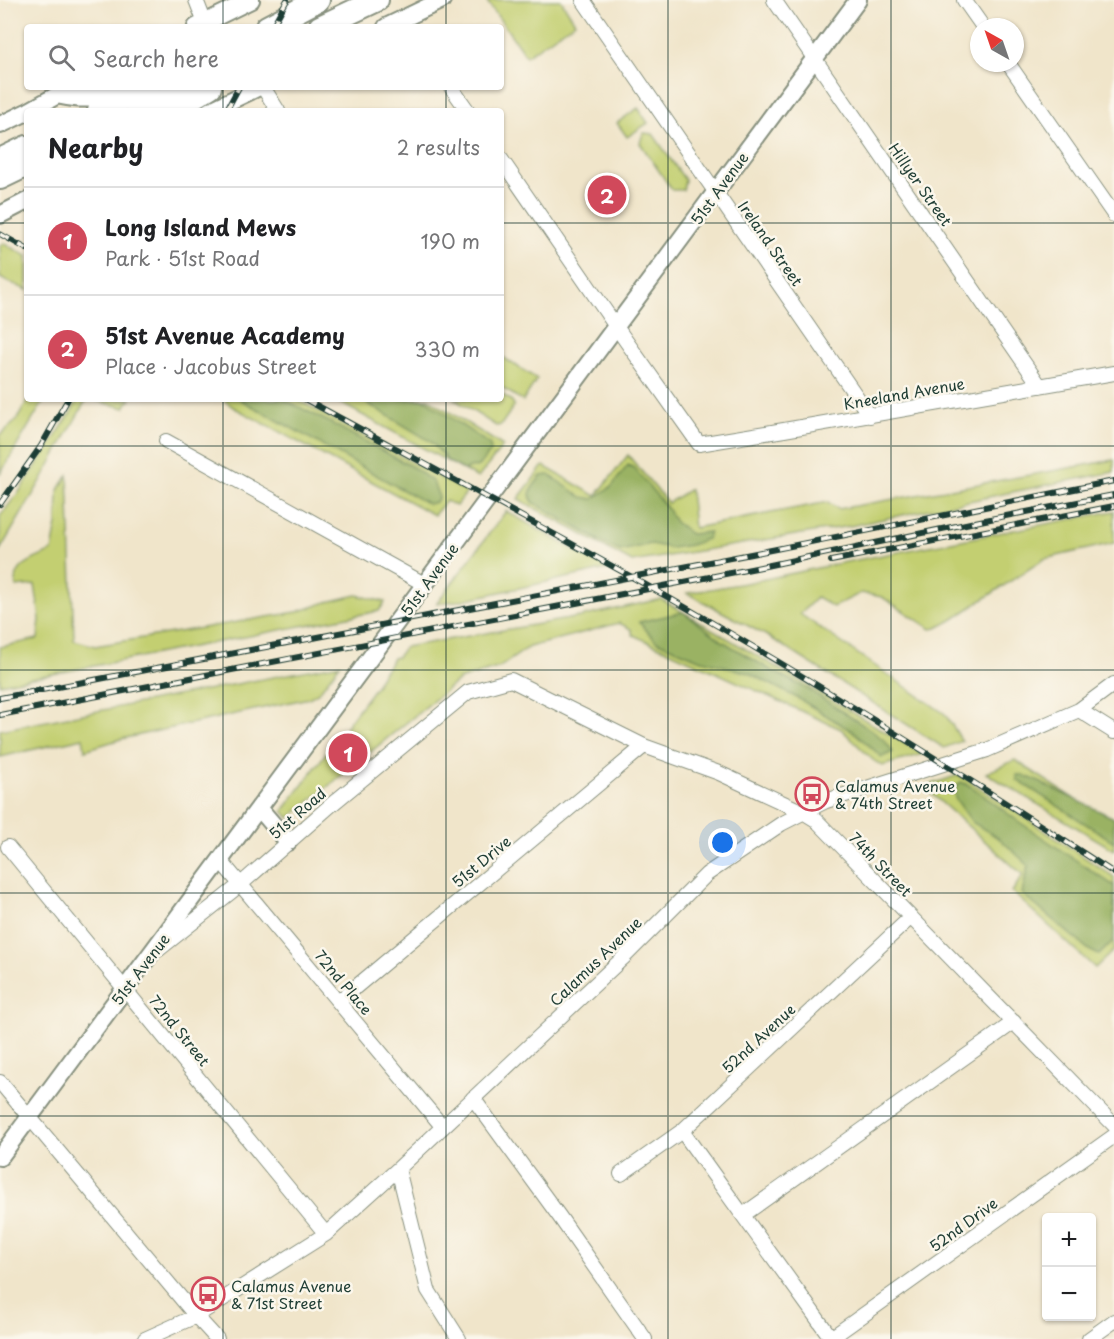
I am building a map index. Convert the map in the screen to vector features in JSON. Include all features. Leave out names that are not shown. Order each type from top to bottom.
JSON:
[{"type":"main road","points":[[259,24],[318,0]]},
{"type":"main road","points":[[326,24],[377,0]]},
{"type":"main road","points":[[272,24],[294,11]]},
{"type":"main road","points":[[67,90],[76,96],[90,96],[106,90]]},
{"type":"main road","points":[[105,108],[142,90]]},
{"type":"main road","points":[[144,108],[181,90]]},
{"type":"main road","points":[[177,108],[205,90]]},
{"type":"main road","points":[[0,160],[24,148]]},
{"type":"main road","points":[[0,178],[24,166]]},
{"type":"street","points":[[196,0],[201,24]]},
{"type":"street","points":[[203,24],[251,0]]},
{"type":"street","points":[[408,22],[442,0]]},
{"type":"street","name":"Ireland Street","points":[[583,0],[870,416]]},
{"type":"street","name":"Hillyer Street","points":[[774,0],[1040,386]]},
{"type":"street","name":"51st Avenue","points":[[0,1157],[858,0]]},
{"type":"street","points":[[964,0],[977,18]]},
{"type":"street","points":[[1014,72],[1114,215]]},
{"type":"street","points":[[34,108],[67,90]]},
{"type":"street","points":[[216,108],[254,90]]},
{"type":"street","points":[[263,90],[276,108]]},
{"type":"street","points":[[453,90],[466,108]]},
{"type":"street","points":[[0,125],[24,113]]},
{"type":"street","points":[[504,163],[616,326]]},
{"type":"street","points":[[0,215],[24,203]]},
{"type":"street","name":"Kneeland Avenue","points":[[616,326],[699,444],[1114,373]]},
{"type":"street","points":[[166,441],[426,585]]},
{"type":"street","name":"74th Street","points":[[468,692],[511,680],[644,746],[719,773],[816,820],[1114,1125]]},
{"type":"street","name":"Calamus Avenue","points":[[145,1339],[196,1316],[326,1234],[622,959],[707,874],[780,824],[826,801],[987,750],[1079,710],[1114,684]]},
{"type":"street","name":"51st Road","points":[[148,958],[241,884],[468,692]]},
{"type":"street","points":[[1079,710],[1114,732]]},
{"type":"street","name":"51st Drive","points":[[339,1001],[644,746]]},
{"type":"street","points":[[259,808],[288,842]]},
{"type":"street","name":"72nd Street","points":[[8,847],[326,1234]]},
{"type":"street","name":"72nd Place","points":[[220,860],[442,1126]]},
{"type":"street","name":"52nd Avenue","points":[[621,1174],[682,1131],[910,918]]},
{"type":"street","points":[[743,1215],[1014,1023]]},
{"type":"street","points":[[0,1082],[217,1339]]},
{"type":"street","points":[[473,1098],[645,1339]]},
{"type":"street","points":[[682,1131],[832,1339]]},
{"type":"street","name":"52nd Drive","points":[[832,1339],[1114,1136]]},
{"type":"street","points":[[398,1169],[428,1290],[459,1339]]},
{"type":"street","points":[[1089,1339],[1114,1321]]},
{"type":"green space","points":[[486,0],[561,0],[575,22],[526,56]]},
{"type":"green space","points":[[638,108],[648,123],[627,137],[617,123]]},
{"type":"green space","points":[[643,133],[653,134],[685,180],[683,190],[672,190],[640,143]]},
{"type":"green space","points":[[3,243],[24,254],[24,289],[0,278],[0,245]]},
{"type":"green space","points":[[504,358],[537,379],[523,401],[504,389]]},
{"type":"green space","points":[[504,396],[512,401],[514,406],[501,425],[496,426],[459,402],[504,402]]},
{"type":"green space","points":[[27,402],[43,402],[0,474],[0,435],[16,421]]},
{"type":"green space","points":[[76,402],[85,402],[0,550],[0,516],[19,492]]},
{"type":"green space","points":[[101,402],[129,402],[124,408]]},
{"type":"green space","points":[[227,402],[302,402],[467,492],[456,506],[446,501],[434,515]]},
{"type":"green space","points":[[244,402],[289,402],[416,469],[433,482],[439,497],[436,502],[428,504]]},
{"type":"green space","points":[[339,402],[434,402],[503,446],[478,478]]},
{"type":"green space","points":[[365,402],[428,402],[490,445],[491,452],[478,466],[464,470],[449,462],[430,441]]},
{"type":"green space","points":[[628,455],[668,503],[690,489],[694,528],[828,502],[838,509],[1114,460],[1114,472],[850,526],[632,562],[518,499],[544,466],[596,496]]},
{"type":"green space","points":[[628,465],[634,468],[667,508],[675,522],[691,534],[710,532],[707,539],[691,545],[671,548],[651,544],[620,551],[534,503],[530,496],[541,476],[549,475],[582,497],[593,499],[612,486]]},
{"type":"green space","points":[[68,475],[74,640],[95,646],[297,612],[357,595],[385,602],[379,611],[0,684],[0,647],[38,639],[40,619],[35,585],[16,587],[16,579],[21,568],[26,564],[52,551],[57,524],[58,491]]},
{"type":"green space","points":[[506,511],[608,569],[458,601],[437,603]]},
{"type":"green space","points":[[1114,511],[1114,543],[1044,559],[937,628],[931,629],[882,597],[861,593],[833,607],[817,597],[800,614],[945,714],[962,741],[944,748],[769,637],[687,593],[751,582]]},
{"type":"green space","points":[[661,599],[923,754],[882,766],[841,729],[633,635],[631,629],[619,623],[529,647],[500,667],[459,680],[289,818],[283,811],[378,683],[393,658],[397,657],[405,647],[580,617]]},
{"type":"green space","points":[[683,612],[724,642],[811,691],[871,730],[885,741],[893,752],[882,757],[855,733],[801,700],[749,673],[699,659],[656,641],[639,622]]},
{"type":"green space","points":[[340,664],[319,692],[309,698],[121,739],[85,750],[83,738],[0,757],[0,730]]},
{"type":"green space","points":[[1015,760],[1114,825],[1114,850],[986,773]]},
{"type":"green space","points":[[958,775],[1114,877],[1114,950],[1095,968],[1012,892],[1023,875],[924,787]]},
{"type":"green space","points":[[1017,775],[1035,780],[1114,818],[1114,842],[1017,780]]},
{"type":"green space","points":[[961,782],[972,787],[1114,886],[1114,940],[1099,955],[1089,950],[1022,894],[1028,865],[1000,839],[972,822],[955,798],[954,789]]},
{"type":"railway","points":[[274,24],[287,0]]},
{"type":"railway","points":[[228,108],[237,90]]},
{"type":"railway","points":[[0,234],[24,247]]},
{"type":"railway","points":[[0,504],[41,446],[66,402]]},
{"type":"railway","points":[[311,402],[591,554],[740,639],[901,737],[1114,873]]},
{"type":"railway","points":[[0,698],[751,554],[1114,481]]},
{"type":"railway","points":[[0,715],[756,568],[1114,495]]},
{"type":"railway","points":[[831,561],[1114,506]]},
{"type":"place","name":"51st Avenue Academy","points":[[607,195]]},
{"type":"place","name":"Long Island Mews","points":[[348,753]]},
{"type":"place","name":"Calamus Avenue & 74th Street","points":[[812,794]]},
{"type":"place","name":"Calamus Avenue & 71st Street","points":[[208,1294]]}]
